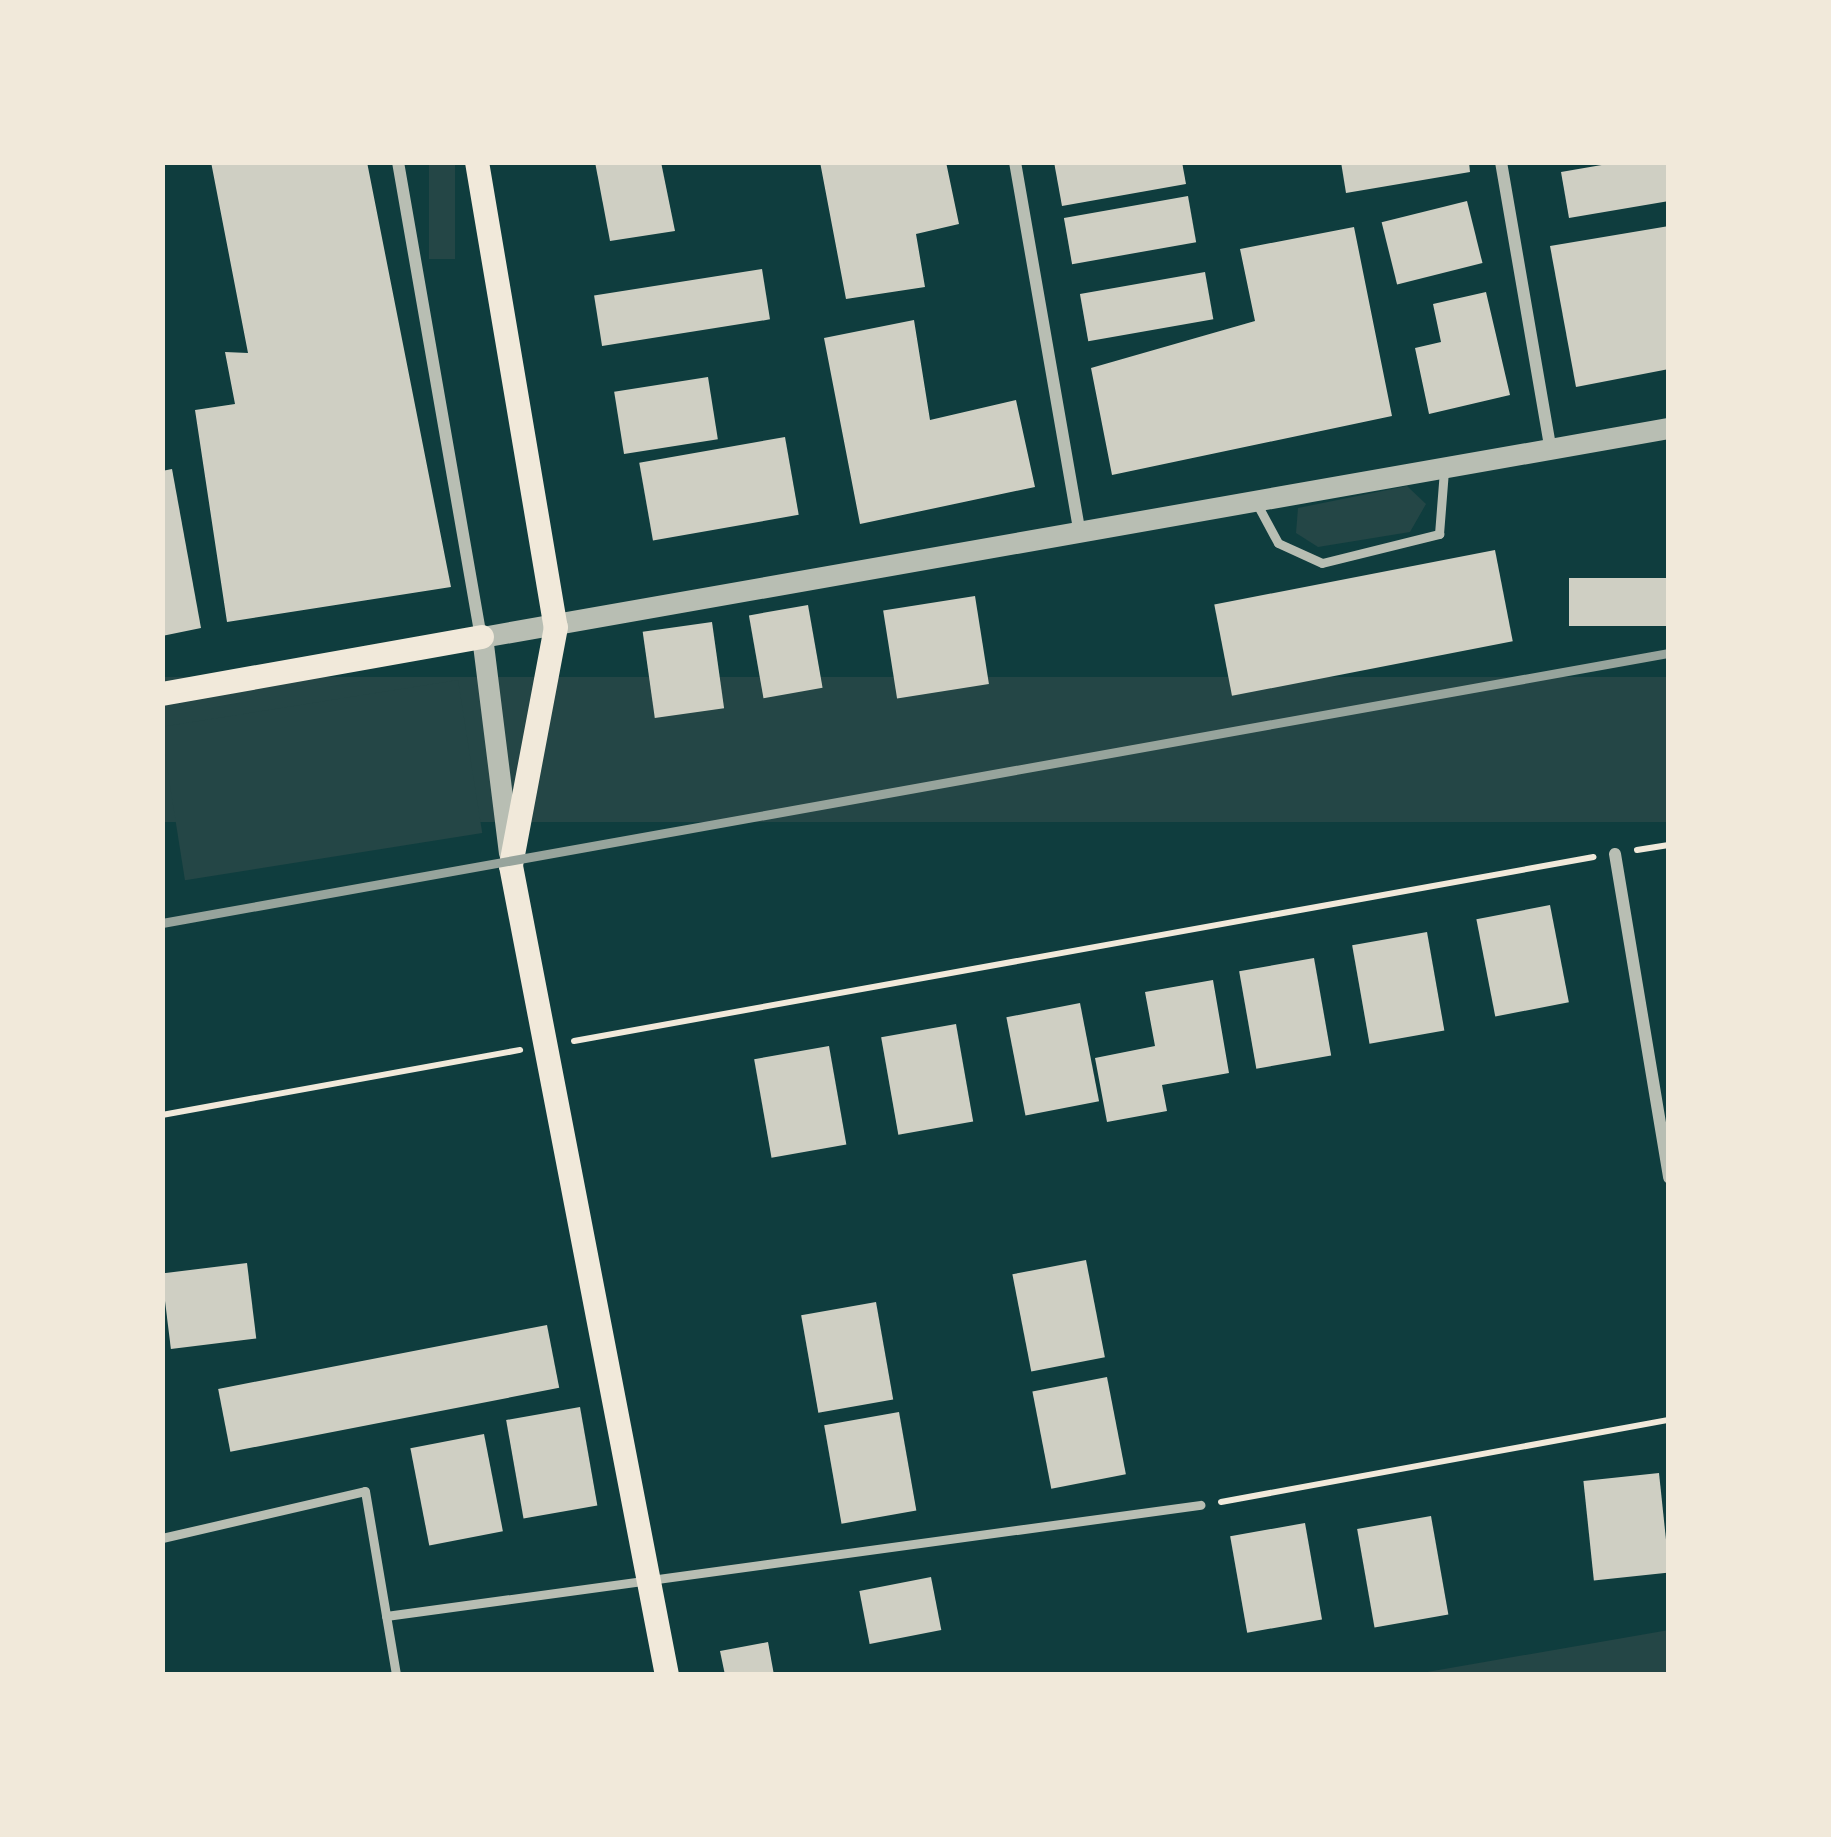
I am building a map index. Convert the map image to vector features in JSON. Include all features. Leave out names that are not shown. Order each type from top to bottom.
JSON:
[{"type":"main road","points":[[477,162],[556,627],[511,866],[667,1675]]},
{"type":"main road","points":[[162,694],[482,637]]},
{"type":"street","points":[[398,162],[482,637],[511,866]]},
{"type":"street","points":[[1016,162],[1080,535]]},
{"type":"street","points":[[1501,162],[1552,449]]},
{"type":"street","points":[[482,637],[1669,428]]},
{"type":"street","points":[[1615,854],[1669,1178]]},
{"type":"lane","points":[[1257,504],[1299,558],[1342,559],[1439,534],[1444,471]]},
{"type":"lane","points":[[162,1538],[365,1491],[396,1675]]},
{"type":"lane","points":[[386,1616],[648,1575],[1200,1505]]},
{"type":"path","points":[[162,1115],[1669,844]]},
{"type":"path","points":[[1200,1505],[1669,1420]]},
{"type":"shaded area","points":[[429,162],[455,162],[455,259],[429,259]]},
{"type":"shaded area","points":[[1407,486],[1426,504],[1410,532],[1318,547],[1296,533],[1298,508]]},
{"type":"shaded area","points":[[162,677],[1669,677],[1669,822],[162,822]]},
{"type":"shaded area","points":[[458,680],[482,833],[185,880],[162,727]]},
{"type":"shaded area","points":[[1669,1630],[1669,1675],[1410,1675]]},
{"type":"building","points":[[211,162],[367,162],[451,587],[227,622],[195,410],[235,404],[225,352],[248,353]]},
{"type":"building","points":[[595,162],[661,162],[675,231],[610,241]]},
{"type":"building","points":[[820,162],[946,162],[959,224],[916,234],[925,287],[846,299]]},
{"type":"building","points":[[1054,162],[1182,162],[1186,184],[1062,206]]},
{"type":"building","points":[[1341,162],[1469,162],[1470,172],[1346,193]]},
{"type":"building","points":[[1619,162],[1669,162],[1669,201],[1569,218],[1561,172]]},
{"type":"building","points":[[1188,196],[1196,242],[1072,264],[1064,218]]},
{"type":"building","points":[[1467,201],[1482,263],[1397,284],[1382,222]]},
{"type":"building","points":[[1669,226],[1669,369],[1576,387],[1550,246]]},
{"type":"building","points":[[1354,227],[1392,416],[1112,475],[1091,368],[1255,321],[1240,249]]},
{"type":"building","points":[[762,269],[770,319],[602,346],[594,296]]},
{"type":"building","points":[[1205,272],[1213,319],[1088,341],[1080,294]]},
{"type":"building","points":[[1486,292],[1510,395],[1429,414],[1415,348],[1441,342],[1433,304]]},
{"type":"building","points":[[914,320],[930,420],[1016,400],[1035,487],[860,524],[824,338]]},
{"type":"building","points":[[708,377],[718,439],[624,454],[614,392]]},
{"type":"building","points":[[785,437],[799,515],[653,540],[639,463]]},
{"type":"building","points":[[172,469],[201,628],[162,636],[162,471]]},
{"type":"building","points":[[1495,550],[1513,641],[1232,696],[1214,605]]},
{"type":"building","points":[[1569,578],[1669,578],[1669,626],[1569,626]]},
{"type":"building","points":[[975,596],[989,684],[897,698],[883,611]]},
{"type":"building","points":[[808,605],[823,688],[763,698],[749,615]]},
{"type":"building","points":[[712,622],[724,708],[655,718],[643,632]]},
{"type":"building","points":[[1550,905],[1569,1002],[1495,1016],[1476,919]]},
{"type":"building","points":[[1427,932],[1444,1030],[1370,1044],[1352,945]]},
{"type":"building","points":[[1314,958],[1331,1055],[1256,1069],[1239,971]]},
{"type":"building","points":[[1213,980],[1229,1073],[1162,1085],[1167,1111],[1107,1122],[1095,1058],[1155,1046],[1145,992]]},
{"type":"building","points":[[1080,1003],[1099,1101],[1025,1115],[1006,1017]]},
{"type":"building","points":[[956,1024],[973,1121],[898,1135],[881,1037]]},
{"type":"building","points":[[829,1046],[846,1144],[772,1158],[754,1059]]},
{"type":"building","points":[[1086,1260],[1105,1357],[1031,1371],[1012,1274]]},
{"type":"building","points":[[247,1263],[256,1338],[171,1349],[162,1273]]},
{"type":"building","points":[[876,1302],[893,1399],[818,1413],[801,1315]]},
{"type":"building","points":[[547,1325],[559,1388],[230,1452],[218,1389]]},
{"type":"building","points":[[1107,1377],[1126,1474],[1051,1489],[1032,1392]]},
{"type":"building","points":[[580,1407],[597,1505],[524,1519],[506,1420]]},
{"type":"building","points":[[899,1412],[916,1510],[842,1524],[824,1425]]},
{"type":"building","points":[[484,1434],[503,1531],[429,1545],[410,1448]]},
{"type":"building","points":[[1659,1473],[1669,1572],[1594,1580],[1583,1481]]},
{"type":"building","points":[[1431,1516],[1448,1614],[1375,1628],[1357,1529]]},
{"type":"building","points":[[1305,1523],[1322,1620],[1247,1633],[1230,1536]]},
{"type":"building","points":[[931,1577],[941,1630],[870,1644],[859,1591]]},
{"type":"building","points":[[768,1642],[774,1675],[725,1675],[720,1651]]},
{"type":"railway","points":[[162,923],[1669,653]]}]
